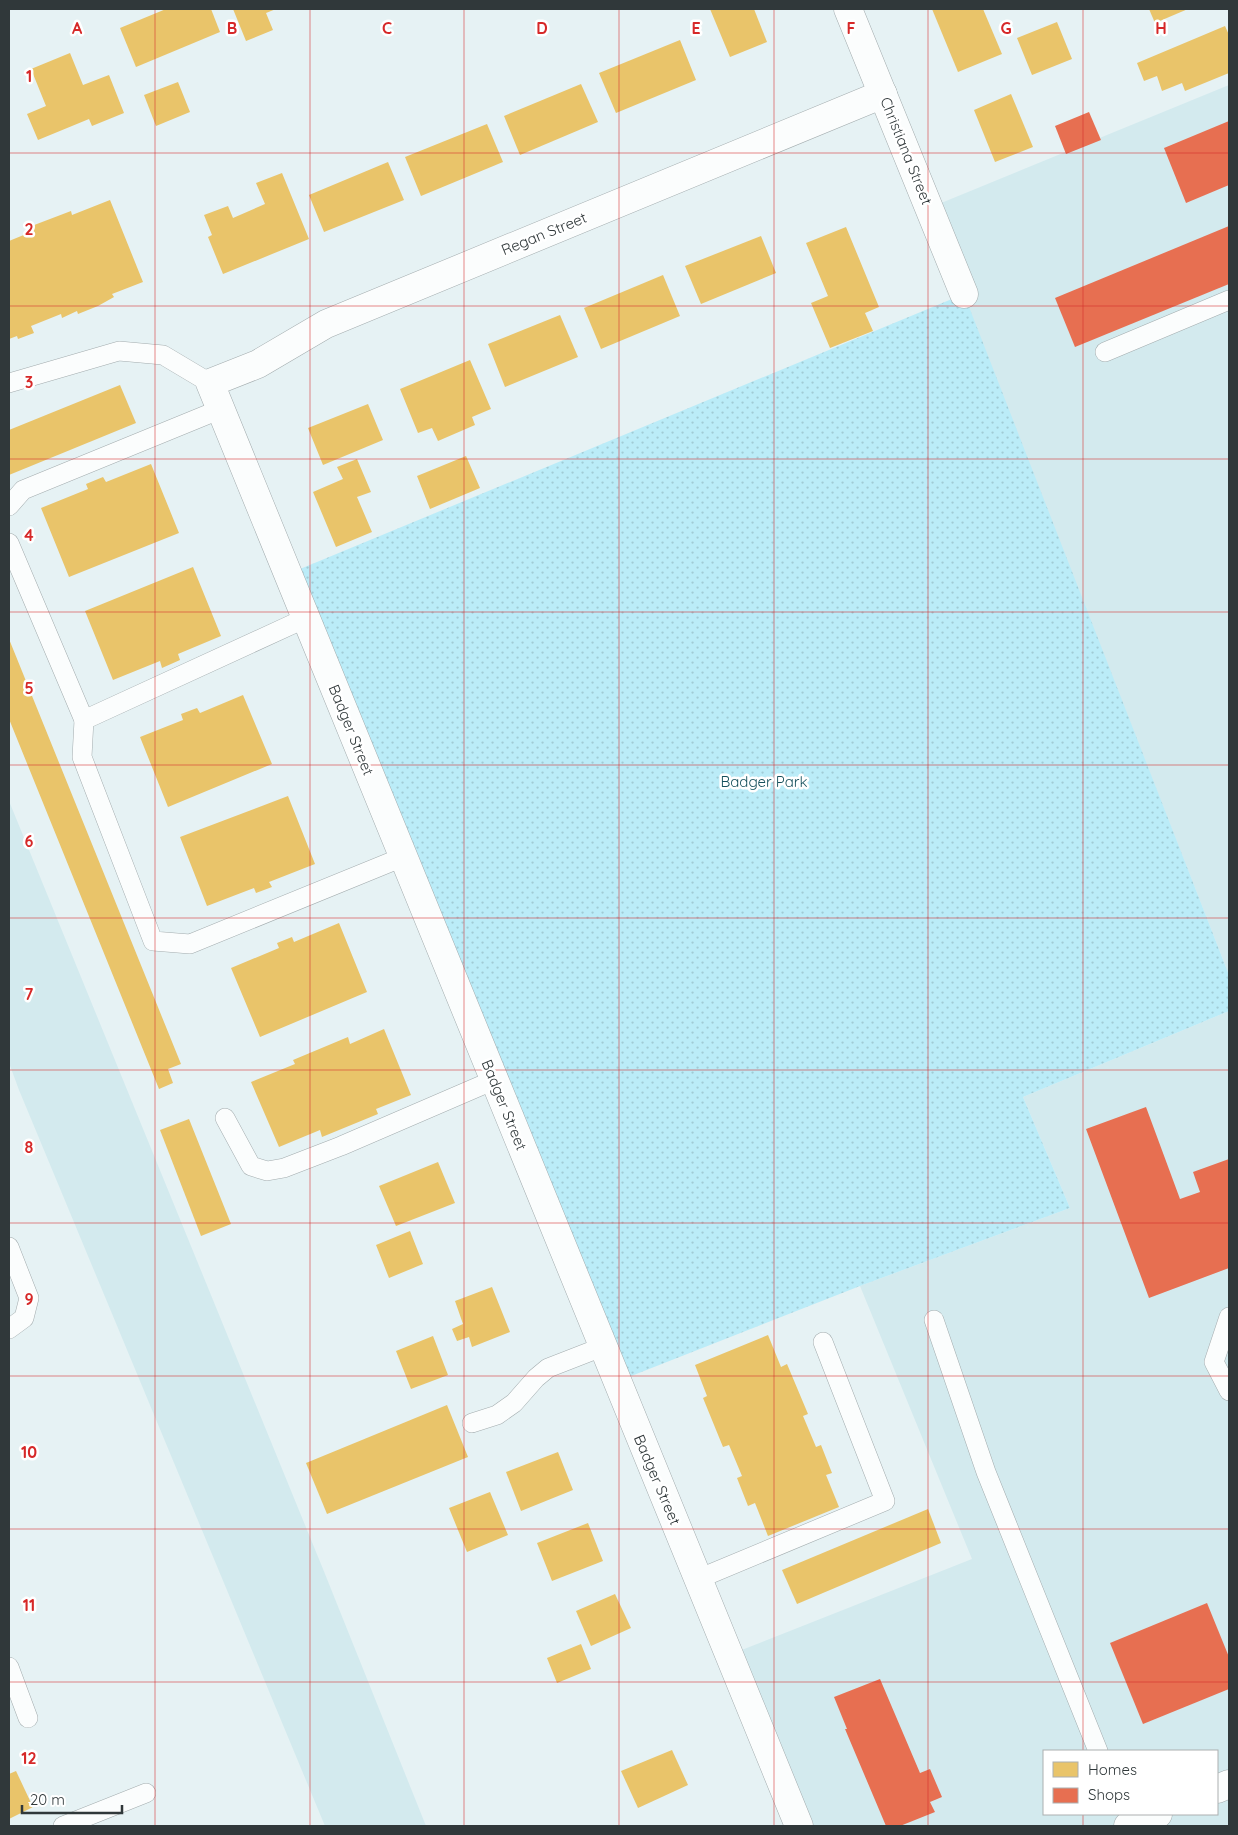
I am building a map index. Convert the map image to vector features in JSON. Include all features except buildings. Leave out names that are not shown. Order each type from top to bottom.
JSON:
[{"type":"street","name":"Christiana Street","points":[[848,9],[964,294]]},
{"type":"street","name":"Regan Street","points":[[210,384],[258,364],[326,324],[883,94]]},
{"type":"street","name":"Badger Street","points":[[210,384],[799,1826]]},
{"type":"street","points":[[1128,1826],[1156,1815]]},
{"type":"lane","points":[[1105,352],[1229,300]]},
{"type":"lane","points":[[9,383],[119,351],[163,355],[210,384]]},
{"type":"lane","points":[[9,506],[23,490],[221,410]]},
{"type":"lane","points":[[9,543],[84,720],[82,757],[153,941],[190,944],[403,857]]},
{"type":"lane","points":[[84,720],[306,618]]},
{"type":"lane","points":[[225,1118],[251,1166],[267,1171],[284,1168],[341,1146],[494,1080]]},
{"type":"lane","points":[[9,1247],[29,1298],[24,1318],[9,1329]]},
{"type":"lane","points":[[1229,1317],[1214,1362],[1229,1391]]},
{"type":"lane","points":[[934,1320],[986,1472],[1098,1750]]},
{"type":"lane","points":[[698,1579],[885,1501],[823,1342]]},
{"type":"lane","points":[[472,1423],[497,1415],[514,1403],[536,1378],[548,1368],[602,1347]]},
{"type":"lane","points":[[9,1667],[28,1718]]},
{"type":"lane","points":[[63,1826],[146,1793]]},
{"type":"lane","points":[[1160,1815],[1166,1826]]},
{"type":"shaded area","points":[[1229,85],[1229,975],[929,208]]},
{"type":"shaded area","points":[[9,801],[426,1826],[325,1826],[19,1090],[9,1063]]},
{"type":"shaded area","points":[[1229,1011],[1229,1826],[799,1826],[729,1655],[972,1559],[860,1286],[1070,1208],[1023,1097]]},
{"type":"green space","name":"Badger Park","points":[[964,294],[1229,975],[1229,1011],[1023,1097],[1070,1208],[860,1286],[616,1382],[288,574]]}]
